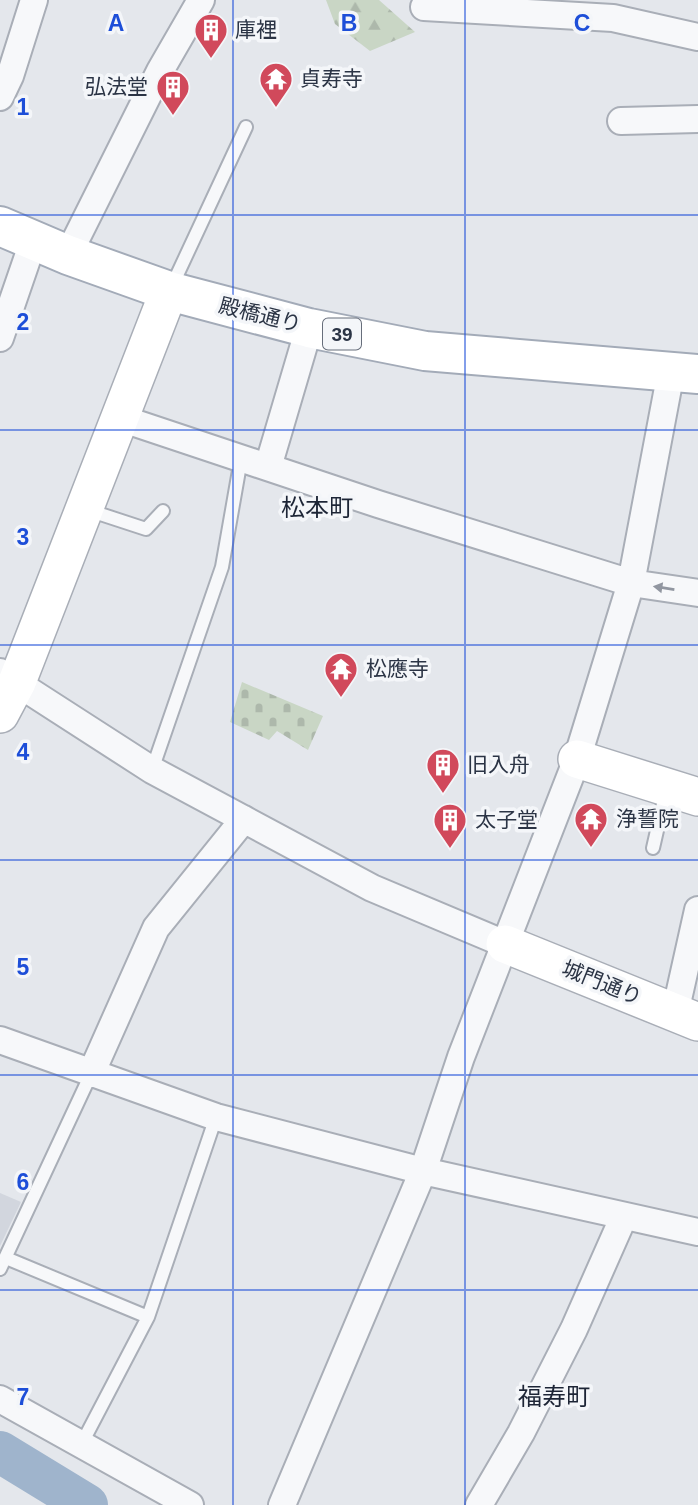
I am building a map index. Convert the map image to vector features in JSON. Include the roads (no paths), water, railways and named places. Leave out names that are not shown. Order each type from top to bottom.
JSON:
[{"type":"main road","name":"殿橋通り","points":[[17,232],[68,255],[169,291],[309,328],[425,351],[685,373]]},
{"type":"street","points":[[0,97],[10,76],[34,0]]},
{"type":"street","points":[[68,255],[160,71],[201,0]]},
{"type":"street","points":[[424,7],[613,18],[698,37]]},
{"type":"street","points":[[621,121],[698,119]]},
{"type":"street","points":[[0,338],[17,232]]},
{"type":"street","points":[[169,291],[85,509],[6,690],[372,888],[505,944]]},
{"type":"street","points":[[268,467],[309,328]]},
{"type":"street","points":[[282,1505],[424,1171],[461,1057],[577,759],[631,583],[685,373]]},
{"type":"street","points":[[120,418],[631,583],[698,593]]},
{"type":"street","points":[[577,759],[682,792]]},
{"type":"street","points":[[91,1074],[156,928],[244,819]]},
{"type":"street","points":[[686,1017],[698,910]]},
{"type":"street","name":"城門通り","points":[[505,944],[686,1017]]},
{"type":"street","points":[[0,1040],[216,1117],[424,1171],[698,1232]]},
{"type":"street","points":[[479,1505],[521,1433],[574,1329],[624,1216]]},
{"type":"street","points":[[0,1399],[190,1505]]},
{"type":"lane","points":[[169,291],[246,127]]},
{"type":"lane","points":[[152,770],[222,567],[241,459]]},
{"type":"lane","points":[[85,509],[146,529],[163,511]]},
{"type":"lane","points":[[653,848],[682,792]]},
{"type":"lane","points":[[91,1074],[3,1263],[148,1317]]},
{"type":"lane","points":[[80,1446],[148,1317],[216,1117]]},
{"type":"waterway","points":[[0,1452],[87,1505]]},
{"type":"place","name":"庫裡","points":[[211,60]]},
{"type":"place","name":"貞寿寺","points":[[276,109]]},
{"type":"place","name":"弘法堂","points":[[173,117]]},
{"type":"place","name":"松應寺","points":[[341,699]]},
{"type":"place","name":"旧入舟","points":[[443,795]]},
{"type":"place","name":"浄誓院","points":[[591,849]]},
{"type":"place","name":"太子堂","points":[[450,850]]},
{"type":"district","name":"松本町","points":[[317,508]]},
{"type":"district","name":"福寿町","points":[[554,1397]]}]
